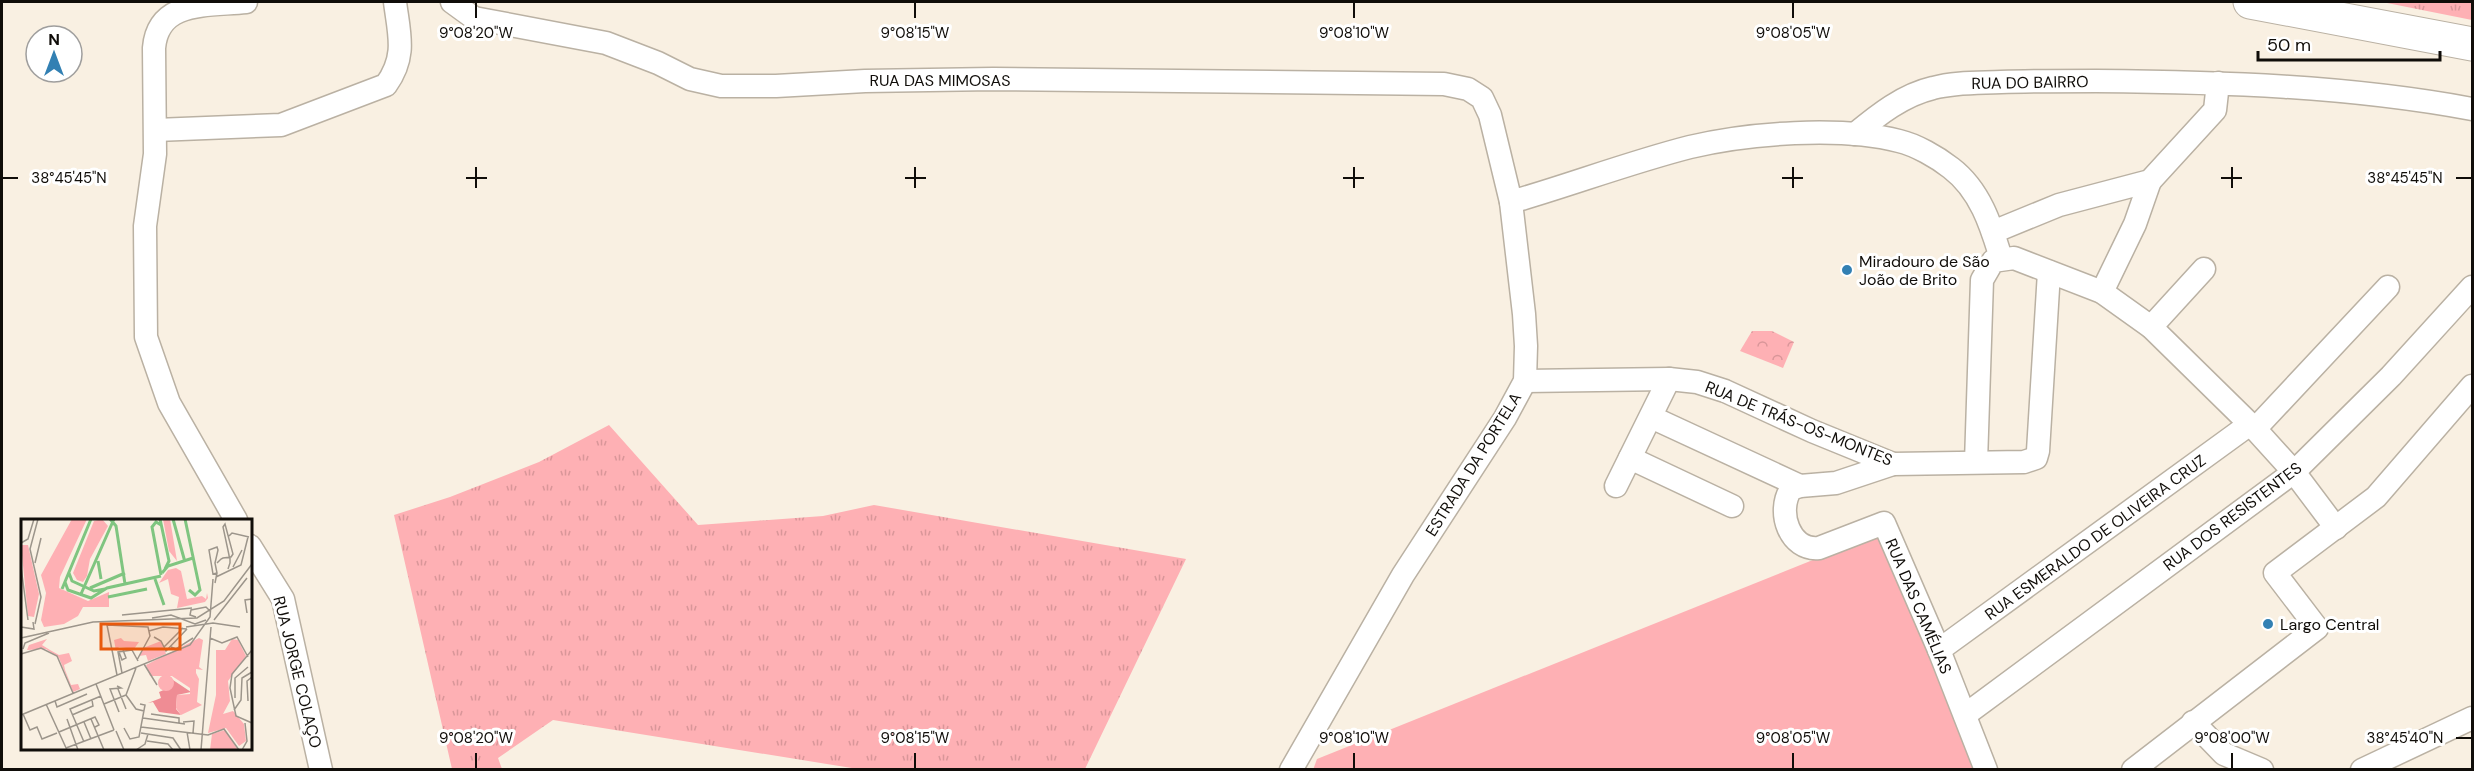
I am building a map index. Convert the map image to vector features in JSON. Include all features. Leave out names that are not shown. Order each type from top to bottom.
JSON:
[{"type":"highway","points":[[2250,2],[2472,44]]},
{"type":"street","points":[[235,519],[169,403],[146,337],[145,226],[155,154],[154,48],[159,23],[180,8],[246,2]]},
{"type":"street","points":[[156,130],[281,126],[386,85],[396,72],[400,58],[395,2]]},
{"type":"street","name":"RUA DAS MIMOSAS","points":[[452,2],[474,18],[606,43],[658,63],[690,79],[721,86],[776,86],[865,81],[993,80],[1444,84]]},
{"type":"street","name":"RUA DO BAIRRO","points":[[1856,134],[1877,116],[1910,95],[1956,83],[2060,81],[2275,85],[2428,101],[2472,109]]},
{"type":"street","points":[[2102,292],[2135,224],[2150,181],[2215,110],[2218,83]]},
{"type":"street","name":"ESTRADA DA PORTELA","points":[[1292,770],[1403,575],[1505,418],[1525,381],[1524,314],[1511,202],[1490,115],[1482,98],[1468,89],[1444,84]]},
{"type":"street","points":[[1511,202],[1690,147],[1738,138],[1791,134],[1856,134],[1900,141],[1929,154],[1952,168],[1983,206],[2001,258]]},
{"type":"street","points":[[1993,232],[2059,205],[2150,181]]},
{"type":"street","points":[[1976,462],[1982,280],[1993,261],[2001,258],[2014,258],[2102,292],[2151,327],[2252,426],[2294,472],[2336,528]]},
{"type":"street","points":[[2151,327],[2204,269]]},
{"type":"street","name":"RUA DE TRÁS-OS-MONTES","points":[[1525,381],[1669,378],[1697,382],[1893,464],[2024,462],[2036,458],[2038,451],[2049,272]]},
{"type":"street","name":"RUA ESMERALDO DE OLIVEIRA CRUZ","points":[[1939,650],[2252,426],[2388,287]]},
{"type":"street","name":"RUA DOS RESISTENTES","points":[[1965,715],[2294,472],[2391,376],[2472,287]]},
{"type":"street","points":[[1616,486],[1669,378]]},
{"type":"street","points":[[2133,770],[2317,628],[2275,573],[2376,497],[2472,386]]},
{"type":"street","points":[[1651,417],[1800,486],[1836,483],[1893,464]]},
{"type":"street","points":[[1630,458],[1732,506]]},
{"type":"street","name":"RUA DAS CAMÉLIAS","points":[[1800,486],[1791,489],[1783,507],[1788,524],[1799,544],[1811,549],[1820,548],[1884,523],[1939,650],[1986,770]]},
{"type":"street","name":"RUA JORGE COLAÇO","points":[[252,549],[283,599],[321,770]]},
{"type":"street","points":[[2362,770],[2472,718]]},
{"type":"street","points":[[2193,722],[2224,754],[2262,770]]},
{"type":"green space","points":[[2382,2],[2472,2],[2472,20]]},
{"type":"green space","points":[[1752,331],[1772,331],[1794,342],[1783,368],[1740,351]]},
{"type":"green space","points":[[609,425],[698,525],[823,516],[874,505],[1186,559],[1085,769],[858,769],[553,720],[498,758],[502,769],[452,769],[394,515],[450,497],[539,462]]},
{"type":"green space","points":[[1880,533],[1973,769],[1313,770],[1317,759]]},
{"type":"place","name":"Miradouro de São João de Brito","points":[[1847,270]]},
{"type":"place","name":"Largo Central","points":[[2268,624]]}]
